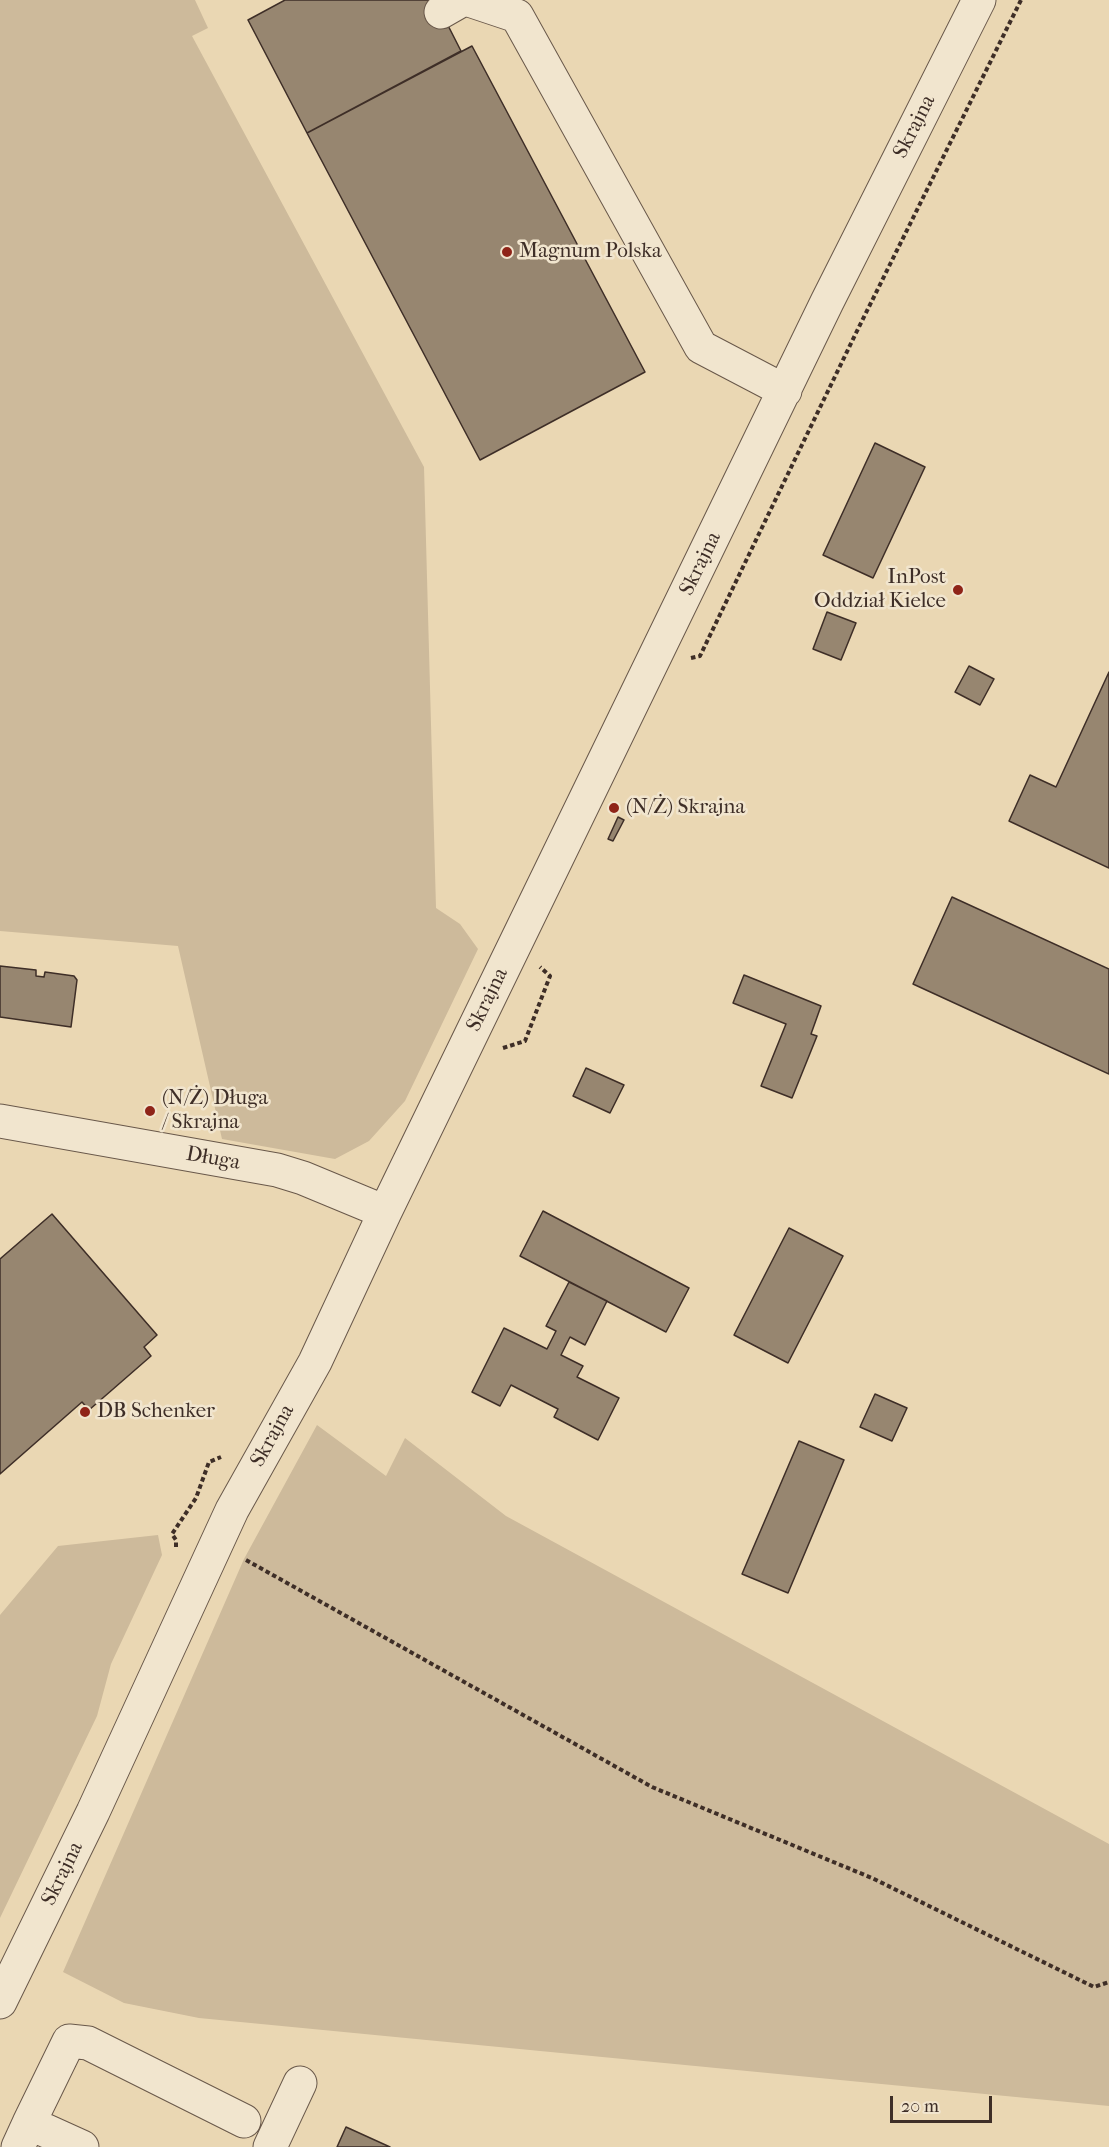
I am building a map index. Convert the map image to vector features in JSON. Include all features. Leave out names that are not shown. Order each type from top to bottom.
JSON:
[{"type":"street","name":"Skrajna","points":[[0,2002],[93,1812],[232,1510],[315,1362],[385,1212],[785,391],[979,0]]},
{"type":"street","points":[[458,4],[518,16],[701,347],[785,391]]},
{"type":"street","name":"Długa","points":[[0,1121],[277,1170],[303,1178],[385,1212]]},
{"type":"street","points":[[82,2147],[23,2135],[69,2041],[88,2043],[244,2121]]},
{"type":"street","points":[[270,2147],[300,2082]]},
{"type":"path","points":[[216,1543],[652,1786],[872,1878],[1094,1987],[1109,1982]]},
{"type":"shaded area","points":[[0,0],[195,0],[208,28],[192,36],[424,467],[436,908],[460,924],[478,949],[405,1101],[369,1141],[335,1159],[222,1139],[178,946],[0,931]]},
{"type":"shaded area","points":[[317,1425],[386,1476],[405,1438],[506,1516],[1109,1844],[1109,2106],[199,2018],[124,2003],[63,1972],[244,1559]]},
{"type":"shaded area","points":[[158,1535],[162,1555],[111,1664],[97,1716],[0,1918],[0,1615],[58,1546]]},
{"type":"building","points":[[285,0],[435,0],[461,51],[307,133],[248,20]]},
{"type":"building","points":[[472,46],[645,372],[480,460],[307,133]]},
{"type":"building","points":[[875,443],[925,467],[873,578],[823,555]]},
{"type":"building","points":[[827,612],[856,623],[841,660],[813,649]]},
{"type":"building","points":[[969,666],[994,679],[980,705],[955,692]]},
{"type":"building","points":[[1109,672],[1109,868],[1009,821],[1030,775],[1056,787]]},
{"type":"building","points":[[618,817],[624,820],[613,841],[608,839]]},
{"type":"building","points":[[952,897],[1109,969],[1109,1074],[913,984]]},
{"type":"building","points":[[0,966],[36,970],[36,976],[44,977],[45,972],[74,976],[77,980],[71,1027],[0,1017]]},
{"type":"building","points":[[744,975],[821,1006],[811,1034],[817,1036],[792,1098],[761,1086],[786,1024],[733,1003]]},
{"type":"building","points":[[586,1068],[624,1085],[610,1113],[573,1096]]},
{"type":"building","points":[[543,1211],[689,1288],[666,1332],[520,1256]]},
{"type":"building","points":[[52,1214],[157,1335],[144,1347],[151,1356],[89,1410],[82,1402],[0,1474],[0,1259]]},
{"type":"building","points":[[789,1228],[843,1256],[788,1363],[734,1335]]},
{"type":"building","points":[[569,1282],[607,1301],[585,1345],[570,1337],[561,1355],[583,1366],[577,1377],[619,1398],[598,1440],[554,1417],[558,1409],[511,1385],[500,1406],[472,1392],[504,1328],[547,1349],[556,1331],[546,1326]]},
{"type":"building","points":[[875,1394],[907,1408],[892,1441],[860,1427]]},
{"type":"building","points":[[799,1441],[844,1460],[788,1593],[742,1574]]},
{"type":"building","points":[[346,2127],[390,2147],[337,2147]]},
{"type":"place","name":"Magnum Polska","points":[[507,252]]},
{"type":"place","name":"InPost Oddział Kielce","points":[[958,590]]},
{"type":"place","name":"(N/Ż) Skrajna","points":[[614,808]]},
{"type":"place","name":"(N/Ż) Długa / Skrajna","points":[[150,1111]]},
{"type":"place","name":"DB Schenker","points":[[85,1412]]}]
